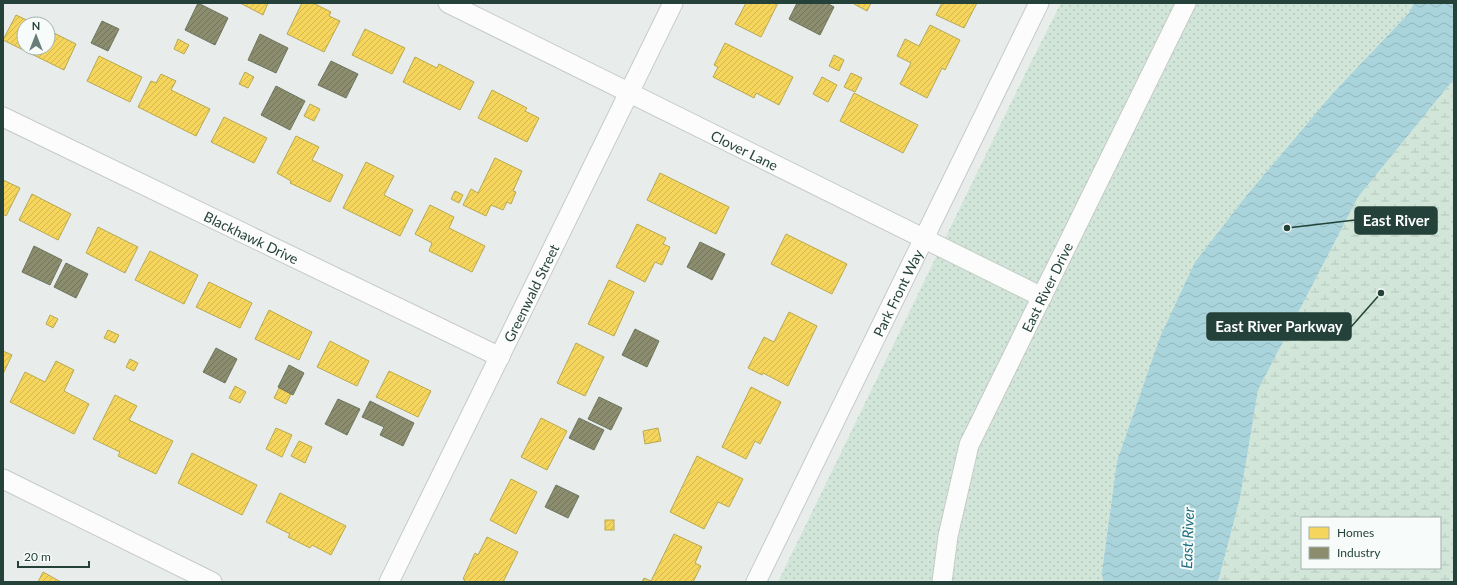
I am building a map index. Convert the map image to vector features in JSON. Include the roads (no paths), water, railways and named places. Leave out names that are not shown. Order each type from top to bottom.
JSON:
[{"type":"street","name":"Clover Lane","points":[[448,3],[1042,297]]},
{"type":"street","name":"Greenwald Street","points":[[389,582],[673,3]]},
{"type":"street","name":"Park Front Way","points":[[756,582],[1039,3]]},
{"type":"street","name":"East River Drive","points":[[942,582],[948,536],[969,445],[1186,3]]},
{"type":"street","name":"Blackhawk Drive","points":[[3,117],[500,357]]},
{"type":"street","points":[[5,484],[212,582]]},
{"type":"water","points":[[1414,3],[1454,3],[1454,79],[1358,197],[1258,390],[1240,498],[1218,582],[1103,582],[1102,572],[1117,461],[1160,337],[1195,262],[1247,195],[1333,93],[1409,13]]},
{"type":"place","name":"East River","points":[[1287,228]]},
{"type":"place","name":"East River Parkway","points":[[1381,293]]}]
